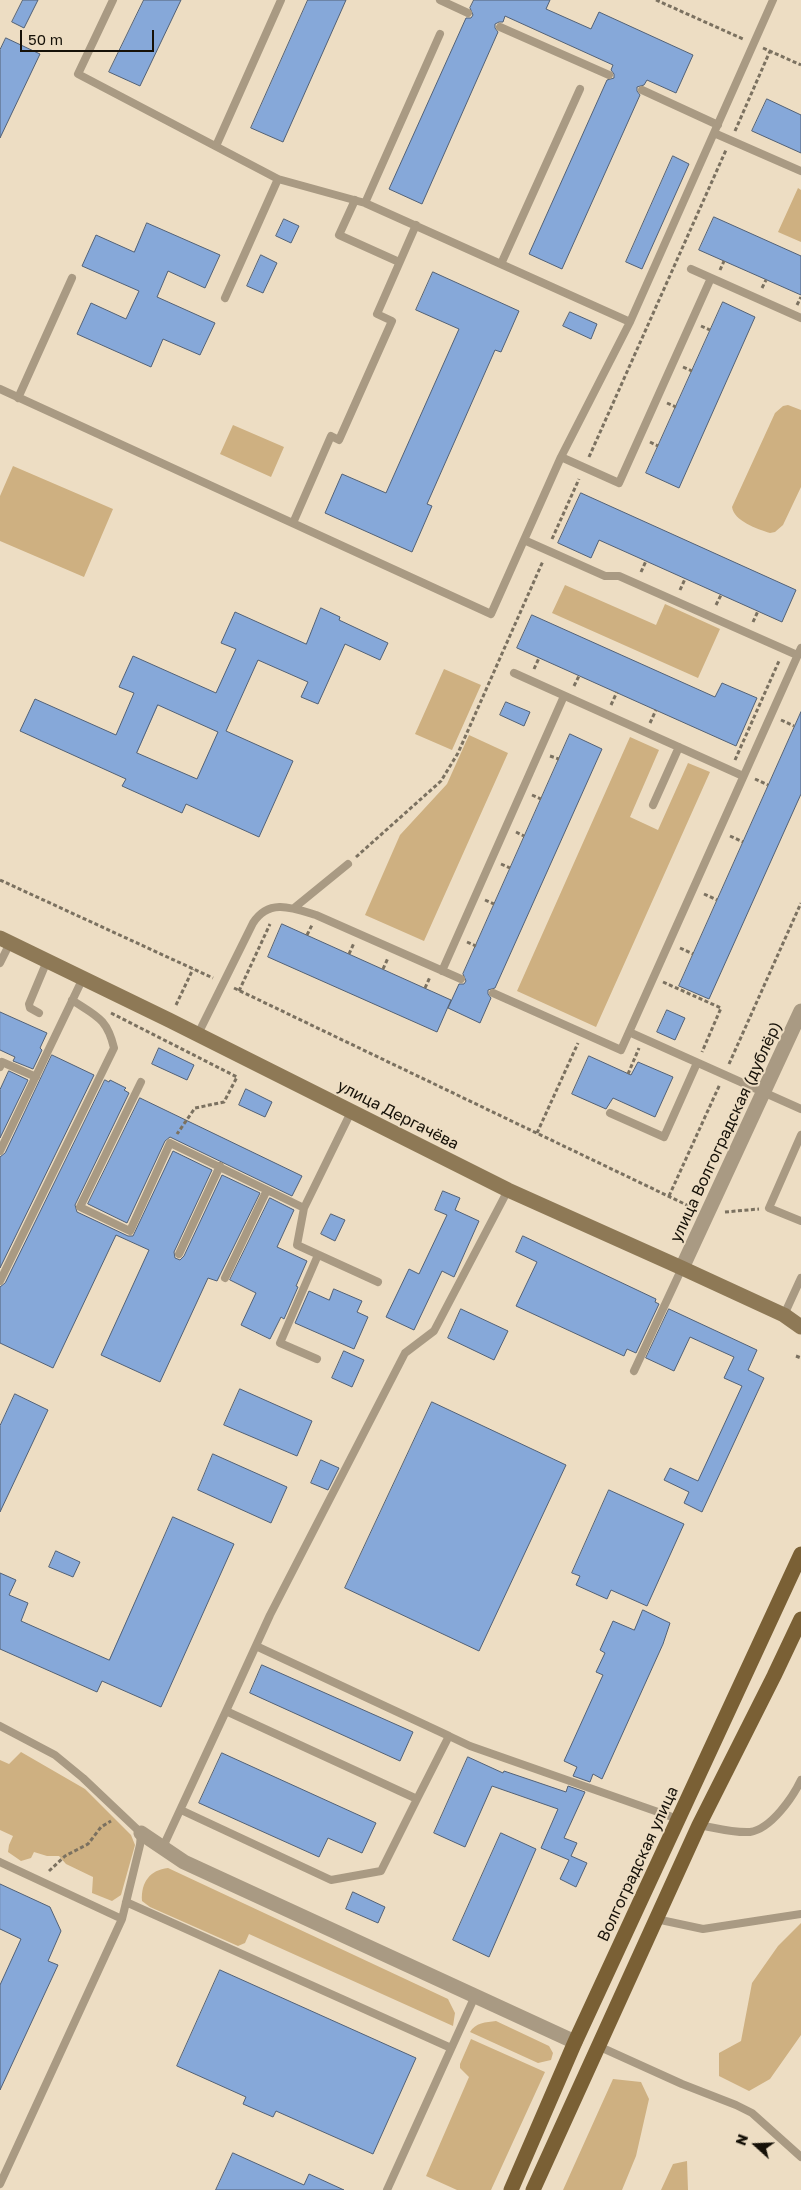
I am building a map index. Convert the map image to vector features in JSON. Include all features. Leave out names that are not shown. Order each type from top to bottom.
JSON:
[{"type":"main road","name":"Волгоградская улица","points":[[511,2190],[575,2042],[801,1554]]},
{"type":"main road","points":[[533,2190],[700,1825],[801,1619]]},
{"type":"street","name":"улица Дергачёва","points":[[5,941],[198,1034],[508,1190],[784,1315],[801,1327]]},
{"type":"street","name":"улица Волгоградская (дублёр)","points":[[682,1268],[801,1011]]},
{"type":"street","name":"улица Дергачёва","points":[[784,1315],[801,1317]]},
{"type":"street","points":[[141,1833],[162,1849],[184,1862],[575,2042]]},
{"type":"lane","points":[[112,0],[78,74],[193,136],[278,178],[365,202],[630,322]]},
{"type":"lane","points":[[216,146],[281,0]]},
{"type":"lane","points":[[440,0],[468,12]]},
{"type":"lane","points":[[0,389],[491,614],[561,457],[630,322],[773,0]]},
{"type":"lane","points":[[500,27],[609,75]]},
{"type":"lane","points":[[365,202],[440,34]]},
{"type":"lane","points":[[502,264],[580,89]]},
{"type":"lane","points":[[642,90],[718,125]]},
{"type":"lane","points":[[714,133],[801,171]]},
{"type":"lane","points":[[225,298],[278,178]]},
{"type":"lane","points":[[355,200],[339,236],[400,262]]},
{"type":"lane","points":[[292,523],[331,436],[339,440],[392,321],[377,314],[416,225]]},
{"type":"lane","points":[[691,269],[801,318]]},
{"type":"lane","points":[[18,398],[72,278]]},
{"type":"lane","points":[[561,457],[619,483],[711,278]]},
{"type":"lane","points":[[493,993],[621,1050],[799,652],[784,650],[619,576],[605,576],[524,540]]},
{"type":"lane","points":[[514,673],[743,776]]},
{"type":"lane","points":[[442,970],[564,696]]},
{"type":"lane","points":[[653,805],[679,747]]},
{"type":"lane","points":[[294,908],[348,864]]},
{"type":"lane","points":[[198,1034],[259,913],[267,908],[294,908],[316,914],[461,979]]},
{"type":"lane","points":[[0,963],[5,941]]},
{"type":"lane","points":[[39,1013],[30,1008],[28,1004],[47,961]]},
{"type":"lane","points":[[0,1151],[83,978]]},
{"type":"lane","points":[[0,1281],[114,1048],[110,1030],[100,1018],[72,1000]]},
{"type":"lane","points":[[629,1032],[801,1109]]},
{"type":"lane","points":[[0,1066],[2,1062],[36,1076]]},
{"type":"lane","points":[[610,1113],[664,1137],[697,1062]]},
{"type":"lane","points":[[141,1082],[80,1207],[130,1231],[170,1143],[304,1208]]},
{"type":"lane","points":[[352,1112],[304,1208],[297,1245],[378,1282]]},
{"type":"lane","points":[[801,1135],[768,1208],[801,1221]]},
{"type":"lane","points":[[178,1254],[220,1166]]},
{"type":"lane","points":[[225,1278],[267,1190]]},
{"type":"lane","points":[[162,1849],[256,1646],[405,1353],[434,1330],[508,1190]]},
{"type":"lane","points":[[317,1359],[280,1343],[318,1255]]},
{"type":"lane","points":[[634,1371],[682,1268]]},
{"type":"lane","points":[[784,1315],[801,1278]]},
{"type":"lane","points":[[256,1646],[470,1746],[678,1819]]},
{"type":"lane","points":[[226,1710],[417,1799]]},
{"type":"lane","points":[[0,1726],[55,1756],[83,1778],[141,1833],[140,1845],[122,1919],[0,2184]]},
{"type":"lane","points":[[180,1810],[332,1880],[381,1871],[449,1736]]},
{"type":"lane","points":[[700,1825],[730,1831],[752,1832],[775,1818],[796,1791],[801,1780]]},
{"type":"lane","points":[[0,1862],[122,1919]]},
{"type":"lane","points":[[126,1902],[451,2048]]},
{"type":"lane","points":[[656,1920],[704,1929],[801,1914]]},
{"type":"lane","points":[[387,2190],[475,1996]]},
{"type":"lane","points":[[598,2046],[682,2084],[736,2105],[758,2118],[801,2157]]},
{"type":"path","points":[[656,0],[801,65]]},
{"type":"path","points":[[348,864],[441,781],[458,753],[770,51]]},
{"type":"path","points":[[558,527],[564,530]]},
{"type":"path","points":[[730,770],[784,650]]},
{"type":"path","points":[[778,719],[794,726]]},
{"type":"path","points":[[746,722],[751,724]]},
{"type":"path","points":[[752,778],[768,785]]},
{"type":"path","points":[[726,835],[743,842]]},
{"type":"path","points":[[0,880],[240,991],[707,1214],[768,1208]]},
{"type":"path","points":[[701,892],[717,900]]},
{"type":"path","points":[[669,1196],[801,903]]},
{"type":"path","points":[[240,991],[278,907]]},
{"type":"path","points":[[677,947],[693,954]]},
{"type":"path","points":[[176,1004],[193,969]]},
{"type":"path","points":[[662,981],[721,1008],[697,1062]]},
{"type":"path","points":[[109,1012],[237,1077],[224,1102],[195,1108],[170,1143]]},
{"type":"path","points":[[537,1133],[582,1033]]},
{"type":"path","points":[[628,1074],[643,1038]]},
{"type":"path","points":[[796,1356],[801,1358]]},
{"type":"path","points":[[39,1880],[65,1856],[88,1844],[101,1827],[118,1818],[126,1818]]},
{"type":"shaded area","points":[[798,188],[801,190],[801,242],[778,232]]},
{"type":"shaded area","points":[[788,405],[801,410],[801,487],[783,525],[775,532],[770,533],[741,520],[732,507],[775,413],[783,406]]},
{"type":"shaded area","points":[[233,425],[284,447],[271,477],[220,454]]},
{"type":"shaded area","points":[[13,466],[113,509],[84,577],[0,541],[0,496]]},
{"type":"shaded area","points":[[565,585],[656,625],[665,604],[720,629],[698,678],[552,613]]},
{"type":"shaded area","points":[[444,669],[481,685],[452,750],[415,734]]},
{"type":"shaded area","points":[[469,735],[508,753],[424,941],[365,915],[400,835],[447,784]]},
{"type":"shaded area","points":[[630,737],[659,750],[630,817],[658,830],[688,763],[710,772],[596,1027],[517,991]]},
{"type":"shaded area","points":[[21,1752],[85,1789],[131,1835],[135,1845],[121,1895],[112,1901],[92,1893],[93,1877],[66,1864],[59,1856],[47,1856],[34,1852],[31,1858],[21,1861],[8,1852],[13,1836],[0,1830],[0,1760],[9,1764]]},
{"type":"shaded area","points":[[168,1868],[448,1999],[455,2013],[453,2026],[249,1934],[245,1943],[238,1946],[150,1907],[142,1901],[145,1883],[156,1871]]},
{"type":"shaded area","points":[[801,1923],[801,2035],[770,2079],[749,2091],[719,2076],[719,2053],[741,2041],[752,1983],[778,1946]]},
{"type":"shaded area","points":[[496,2021],[549,2046],[553,2053],[551,2060],[538,2063],[470,2032],[478,2025]]},
{"type":"shaded area","points":[[471,2039],[545,2072],[491,2190],[457,2190],[426,2176],[469,2077],[460,2068],[460,2064]]},
{"type":"shaded area","points":[[613,2079],[641,2082],[649,2099],[636,2156],[622,2190],[563,2190]]},
{"type":"shaded area","points":[[687,2161],[688,2190],[661,2190],[673,2164]]},
{"type":"building","points":[[23,0],[38,0],[24,28],[12,22]]},
{"type":"building","points":[[144,0],[181,0],[140,86],[109,72]]},
{"type":"building","points":[[308,0],[346,0],[283,142],[251,128]]},
{"type":"building","points":[[474,0],[550,0],[546,9],[591,29],[599,12],[693,55],[676,93],[647,80],[644,85],[637,87],[640,95],[562,269],[529,254],[607,80],[614,78],[611,70],[613,65],[505,16],[503,22],[495,24],[498,32],[422,204],[389,189],[466,18],[471,18],[473,15],[470,8]]},
{"type":"building","points":[[6,38],[40,54],[0,138],[0,50]]},
{"type":"building","points":[[767,99],[801,115],[801,153],[752,131]]},
{"type":"building","points":[[673,156],[689,164],[642,269],[626,262]]},
{"type":"building","points":[[714,217],[801,256],[801,295],[699,250]]},
{"type":"building","points":[[284,219],[299,226],[291,243],[276,236]]},
{"type":"building","points":[[147,223],[220,255],[205,288],[168,271],[157,297],[215,323],[200,355],[163,339],[151,367],[77,334],[91,303],[126,319],[139,291],[82,266],[96,235],[134,252]]},
{"type":"building","points":[[261,255],[277,263],[263,293],[247,286]]},
{"type":"building","points":[[433,272],[519,311],[501,352],[495,350],[427,504],[432,506],[412,552],[325,513],[342,474],[386,493],[459,329],[416,310]]},
{"type":"building","points":[[723,302],[755,317],[679,488],[646,473]]},
{"type":"building","points":[[570,312],[597,324],[591,339],[563,326]]},
{"type":"building","points":[[581,493],[796,590],[782,622],[599,540],[591,558],[558,543]]},
{"type":"building","points":[[321,608],[340,617],[339,620],[388,643],[380,660],[345,644],[318,704],[301,697],[308,682],[258,660],[226,731],[293,761],[259,837],[186,804],[182,813],[122,786],[126,779],[20,731],[35,699],[116,735],[134,693],[119,687],[133,656],[216,693],[236,649],[221,643],[235,612],[306,644]],"holes":[[[158,705],[218,732],[197,779],[137,753]]]},
{"type":"building","points":[[532,615],[715,697],[722,683],[757,698],[736,746],[517,648]]},
{"type":"building","points":[[506,702],[530,712],[524,726],[500,715]]},
{"type":"building","points":[[801,712],[801,794],[709,999],[679,986]]},
{"type":"building","points":[[570,734],[602,749],[495,988],[488,990],[491,998],[480,1023],[448,1008],[459,984],[464,984],[466,981],[463,974]]},
{"type":"building","points":[[282,924],[451,1000],[437,1032],[268,957]]},
{"type":"building","points":[[667,1010],[685,1018],[675,1040],[657,1032]]},
{"type":"building","points":[[0,1012],[47,1033],[40,1048],[42,1050],[33,1069],[13,1061],[15,1057],[0,1050]]},
{"type":"building","points":[[159,1048],[194,1065],[187,1080],[152,1064]]},
{"type":"building","points":[[52,1055],[94,1075],[0,1268],[0,1157],[5,1153]]},
{"type":"building","points":[[589,1056],[631,1075],[638,1062],[673,1077],[655,1117],[613,1098],[606,1109],[572,1094]]},
{"type":"building","points":[[9,1071],[28,1080],[0,1138],[0,1090]]},
{"type":"building","points":[[105,1080],[109,1082],[110,1080],[126,1088],[124,1090],[129,1093],[75,1205],[77,1212],[128,1236],[133,1236],[173,1151],[212,1170],[174,1252],[175,1258],[180,1260],[184,1256],[222,1175],[260,1193],[217,1281],[208,1278],[160,1382],[101,1355],[149,1250],[116,1235],[53,1368],[0,1343],[0,1287],[5,1283]]},
{"type":"building","points":[[246,1089],[272,1102],[265,1117],[239,1105]]},
{"type":"building","points":[[140,1098],[302,1176],[292,1196],[170,1137],[165,1141],[127,1223],[88,1204]]},
{"type":"building","points":[[443,1191],[460,1198],[455,1210],[479,1221],[454,1277],[442,1271],[414,1330],[386,1317],[409,1269],[419,1274],[447,1215],[435,1210]]},
{"type":"building","points":[[270,1198],[294,1210],[277,1247],[307,1261],[284,1319],[281,1317],[270,1339],[241,1325],[256,1293],[230,1280]]},
{"type":"building","points":[[331,1214],[345,1220],[335,1241],[321,1234]]},
{"type":"building","points":[[523,1236],[656,1299],[655,1302],[659,1304],[636,1353],[627,1349],[624,1356],[516,1306],[537,1262],[516,1252]]},
{"type":"building","points":[[334,1289],[362,1301],[357,1312],[368,1317],[354,1349],[295,1323],[309,1291],[329,1300]]},
{"type":"building","points":[[461,1309],[508,1331],[494,1360],[448,1338]]},
{"type":"building","points":[[669,1309],[757,1350],[748,1370],[764,1378],[702,1512],[684,1503],[689,1492],[664,1480],[670,1468],[698,1481],[742,1386],[724,1378],[734,1357],[690,1337],[674,1371],[646,1358]]},
{"type":"building","points":[[344,1351],[364,1360],[352,1387],[332,1378]]},
{"type":"building","points":[[240,1389],[312,1421],[297,1456],[224,1425]]},
{"type":"building","points":[[15,1394],[48,1410],[0,1512],[0,1426]]},
{"type":"building","points":[[432,1402],[566,1465],[479,1651],[345,1588]]},
{"type":"building","points":[[213,1454],[287,1487],[271,1523],[198,1490]]},
{"type":"building","points":[[321,1460],[339,1468],[328,1490],[311,1483]]},
{"type":"building","points":[[609,1490],[684,1524],[647,1606],[611,1590],[607,1599],[576,1585],[580,1576],[572,1573]]},
{"type":"building","points":[[173,1517],[234,1544],[161,1707],[102,1681],[97,1692],[0,1649],[0,1573],[16,1580],[9,1595],[28,1603],[21,1621],[109,1660]]},
{"type":"building","points":[[56,1551],[80,1562],[73,1577],[49,1567]]},
{"type":"building","points":[[643,1610],[670,1623],[663,1644],[602,1779],[593,1774],[590,1782],[573,1776],[577,1767],[564,1761],[603,1675],[596,1672],[605,1653],[600,1650],[613,1621],[634,1630]]},
{"type":"building","points":[[262,1665],[413,1732],[400,1761],[250,1693]]},
{"type":"building","points":[[222,1753],[376,1823],[362,1853],[328,1838],[319,1857],[199,1803]]},
{"type":"building","points":[[468,1757],[503,1773],[504,1771],[566,1792],[568,1786],[585,1792],[564,1838],[577,1843],[571,1856],[587,1863],[576,1887],[560,1879],[569,1860],[541,1848],[558,1809],[492,1786],[465,1847],[434,1833]]},
{"type":"building","points":[[501,1833],[536,1849],[489,1957],[453,1940]]},
{"type":"building","points":[[0,1884],[50,1907],[61,1931],[48,1961],[58,1965],[0,2090],[0,1985],[21,1939],[0,1929]]},
{"type":"building","points":[[353,1892],[385,1907],[378,1923],[346,1909]]},
{"type":"building","points":[[220,1970],[416,2058],[373,2154],[276,2111],[273,2117],[243,2104],[246,2097],[177,2066]]},
{"type":"building","points":[[233,2153],[304,2185],[309,2174],[344,2190],[216,2190]]}]
